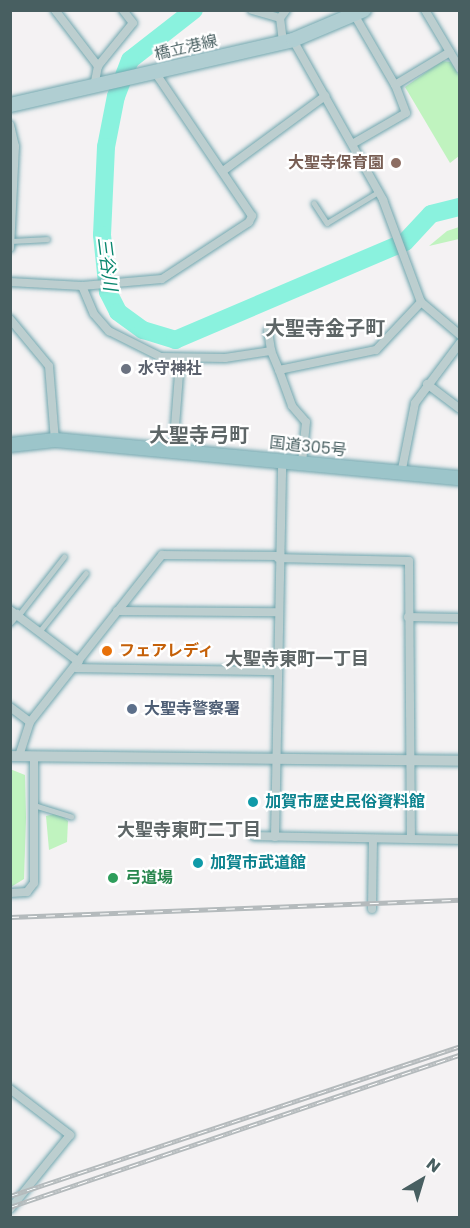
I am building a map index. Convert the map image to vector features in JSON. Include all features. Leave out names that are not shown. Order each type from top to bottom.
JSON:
[{"type":"highway","name":"国道305号","points":[[12,443],[54,440],[459,478]]},
{"type":"main road","name":"橋立港線","points":[[10,105],[99,81],[141,75],[288,41],[360,13]]},
{"type":"street","points":[[55,10],[98,66],[99,81]]},
{"type":"street","points":[[98,66],[133,23],[123,10]]},
{"type":"street","points":[[252,10],[283,14],[288,41],[354,143],[378,192],[402,261],[421,302],[459,335]]},
{"type":"street","points":[[425,10],[459,69]]},
{"type":"street","points":[[354,143],[406,113],[360,13]]},
{"type":"street","points":[[395,85],[450,52]]},
{"type":"street","points":[[10,282],[84,286],[156,280],[252,216],[155,72]]},
{"type":"street","points":[[223,171],[325,96]]},
{"type":"street","points":[[10,125],[15,146],[12,245]]},
{"type":"street","points":[[84,286],[94,314],[109,331],[180,361],[271,351]]},
{"type":"street","points":[[279,370],[376,350],[421,302]]},
{"type":"street","points":[[10,319],[49,366],[54,440]]},
{"type":"street","points":[[268,331],[271,351],[292,406],[306,422],[302,463]]},
{"type":"street","points":[[401,474],[413,410],[427,384],[459,343]]},
{"type":"street","points":[[173,452],[180,361]]},
{"type":"street","points":[[427,384],[459,409]]},
{"type":"street","points":[[274,837],[278,557],[282,461]]},
{"type":"street","points":[[411,839],[410,761],[408,617],[409,561],[166,553],[117,611],[77,665],[30,722],[15,756],[276,760],[410,761],[459,761]]},
{"type":"street","points":[[117,611],[279,612]]},
{"type":"street","points":[[10,622],[15,613],[77,665],[276,671]]},
{"type":"street","points":[[408,617],[459,618]]},
{"type":"street","points":[[10,707],[30,722]]},
{"type":"street","points":[[10,893],[27,892],[34,883],[34,756]]},
{"type":"street","points":[[254,836],[459,840]]},
{"type":"street","points":[[372,909],[373,839]]},
{"type":"street","points":[[10,1089],[70,1135],[10,1209]]},
{"type":"lane","points":[[315,203],[327,223],[378,192]]},
{"type":"lane","points":[[12,245],[47,239]]},
{"type":"lane","points":[[15,613],[64,557]]},
{"type":"lane","points":[[39,632],[86,573]]},
{"type":"lane","points":[[34,805],[71,816]]},
{"type":"green space","points":[[442,61],[451,62],[459,76],[459,156],[450,163],[405,87]]},
{"type":"green space","points":[[459,227],[459,239],[429,246],[447,231]]},
{"type":"green space","points":[[10,769],[25,775],[26,818],[24,879],[11,887]]},
{"type":"green space","points":[[58,813],[68,821],[67,842],[49,850],[46,816]]},
{"type":"waterway","name":"三谷川","points":[[194,10],[130,60],[116,96],[106,147],[102,235],[108,292],[118,312],[143,330],[175,340],[405,242],[431,214],[460,207]]},
{"type":"railway","points":[[10,917],[460,900]]},
{"type":"railway","points":[[10,1196],[460,1046]]},
{"type":"railway","points":[[10,1207],[460,1055]]},
{"type":"place","name":"大聖寺保育園","points":[[396,163]]},
{"type":"place","name":"水守神社","points":[[126,369]]},
{"type":"place","name":"フェアレディ","points":[[107,651]]},
{"type":"place","name":"大聖寺警察署","points":[[132,709]]},
{"type":"place","name":"加賀市歴史民俗資料館","points":[[253,802]]},
{"type":"place","name":"加賀市武道館","points":[[198,863]]},
{"type":"place","name":"弓道場","points":[[113,878]]},
{"type":"district","name":"大聖寺金子町","points":[[325,328]]},
{"type":"district","name":"大聖寺弓町","points":[[199,435]]},
{"type":"district","name":"大聖寺東町一丁目","points":[[297,659]]},
{"type":"district","name":"大聖寺東町二丁目","points":[[189,830]]}]
